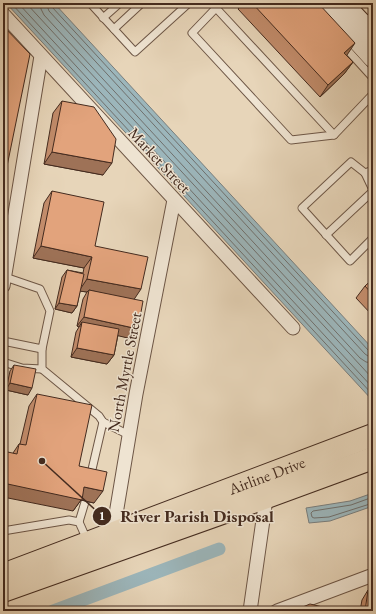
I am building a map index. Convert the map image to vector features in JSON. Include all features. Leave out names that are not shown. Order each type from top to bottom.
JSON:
[{"type":"highway","name":"Airline Drive","points":[[3,591],[266,475],[373,435]]},
{"type":"highway","name":"Airline Drive","points":[[3,574],[88,542],[113,542],[267,497],[373,458]]},
{"type":"main road","points":[[322,3],[368,63]]},
{"type":"main road","points":[[343,3],[370,25]]},
{"type":"street","name":"Market Street","points":[[3,14],[292,328]]},
{"type":"street","points":[[4,281],[41,56]]},
{"type":"street","name":"North Myrtle Street","points":[[113,542],[129,435],[174,200]]},
{"type":"street","points":[[250,611],[267,497],[266,475]]},
{"type":"street","points":[[277,611],[373,575]]},
{"type":"lane","points":[[90,3],[135,52],[189,3]]},
{"type":"lane","points":[[104,18],[120,3]]},
{"type":"lane","points":[[114,29],[142,3]]},
{"type":"lane","points":[[334,135],[219,6],[192,33],[291,140],[334,135],[373,94]]},
{"type":"lane","points":[[338,41],[368,63],[373,78]]},
{"type":"lane","points":[[352,64],[368,63]]},
{"type":"lane","points":[[326,235],[373,190],[365,173],[351,162],[302,208],[326,235],[350,261],[373,238]]},
{"type":"lane","points":[[365,173],[373,170]]},
{"type":"lane","points":[[4,281],[40,289],[50,311],[42,349],[42,369]]},
{"type":"lane","points":[[3,341],[42,349]]},
{"type":"lane","points":[[3,362],[22,368],[42,369],[99,416],[103,422],[129,435]]},
{"type":"lane","points":[[90,482],[103,422]]},
{"type":"lane","points":[[85,502],[79,522],[88,542]]},
{"type":"lane","points":[[3,531],[69,520],[79,522]]},
{"type":"water","points":[[6,3],[54,3],[373,349],[373,401]]},
{"type":"water","points":[[373,493],[373,506],[330,521],[309,523],[306,508],[350,501]]},
{"type":"building","points":[[252,3],[318,3],[355,43],[344,53],[353,62],[328,85]]},
{"type":"building","points":[[3,26],[30,54],[5,176],[3,175]]},
{"type":"building","points":[[62,101],[94,107],[116,139],[112,163],[52,152]]},
{"type":"building","points":[[52,191],[104,202],[95,246],[148,257],[141,289],[87,279],[92,257],[41,246]]},
{"type":"building","points":[[67,270],[84,274],[77,306],[59,303]]},
{"type":"building","points":[[373,279],[373,295],[365,286]]},
{"type":"building","points":[[89,290],[143,301],[138,329],[84,317]]},
{"type":"building","points":[[82,322],[119,329],[114,355],[77,348]]},
{"type":"building","points":[[14,365],[36,369],[32,388],[10,383]]},
{"type":"building","points":[[37,394],[92,405],[79,466],[107,472],[103,491],[84,487],[82,500],[3,483],[3,451],[17,454],[19,444],[26,445]]},
{"type":"building","points":[[373,589],[373,611],[365,611],[368,590]]},
{"type":"building","points":[[310,604],[331,609],[331,611],[293,611]]},
{"type":"waterway","points":[[53,611],[219,549]]},
{"type":"place","name":"River Parish Disposal","points":[[42,461]]}]
